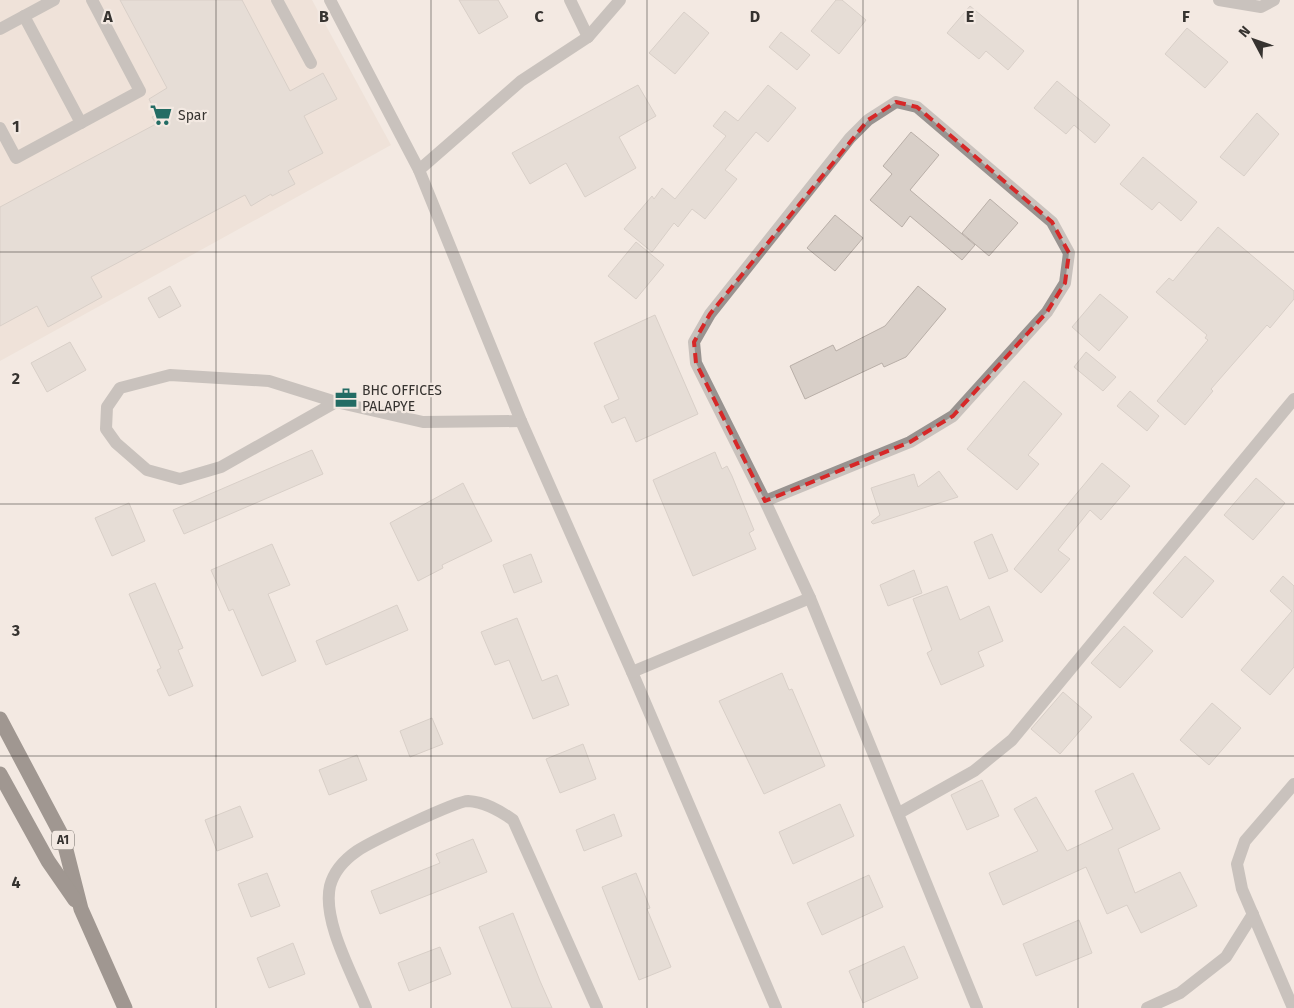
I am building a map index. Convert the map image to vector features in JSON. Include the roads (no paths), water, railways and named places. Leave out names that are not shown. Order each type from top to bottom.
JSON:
[{"type":"highway","name":"A1","points":[[0,719],[63,838],[81,909],[125,1008]]},
{"type":"highway","name":"A1","points":[[0,774],[48,861],[81,909]]},
{"type":"street","points":[[0,29],[54,0]]},
{"type":"street","points":[[1,135],[16,158],[140,91],[92,0]]},
{"type":"street","points":[[278,0],[311,63]]},
{"type":"street","points":[[330,0],[419,170],[521,421],[632,672],[776,1008]]},
{"type":"street","points":[[570,0],[588,37]]},
{"type":"street","points":[[419,170],[521,81],[588,37],[620,0]]},
{"type":"street","points":[[1219,0],[1261,7],[1274,0]]},
{"type":"street","points":[[24,16],[81,123]]},
{"type":"street","points":[[765,501],[910,442],[953,416],[1047,312],[1065,283],[1069,253],[1052,222],[916,107],[896,102],[868,120],[850,138],[710,314],[694,342],[696,363],[765,501],[810,598],[977,1008]]},
{"type":"street","points":[[336,402],[221,467],[180,479],[147,470],[116,443],[106,429],[107,407],[120,388],[170,375],[269,380],[336,402],[423,422],[521,421]]},
{"type":"street","points":[[899,813],[974,771],[1012,740],[1294,399]]},
{"type":"street","points":[[632,672],[810,598]]},
{"type":"street","points":[[1293,1008],[1242,889],[1237,864],[1245,841],[1294,784]]},
{"type":"street","points":[[366,1008],[337,939],[329,906],[330,887],[336,870],[357,851],[428,816],[466,801],[495,807],[512,820],[597,1008]]},
{"type":"street","points":[[1147,1008],[1180,993],[1226,957],[1253,914]]},
{"type":"place","name":"Spar","points":[[161,115]]},
{"type":"place","name":"BHC OFFICES PALAPYE","points":[[346,398]]}]
